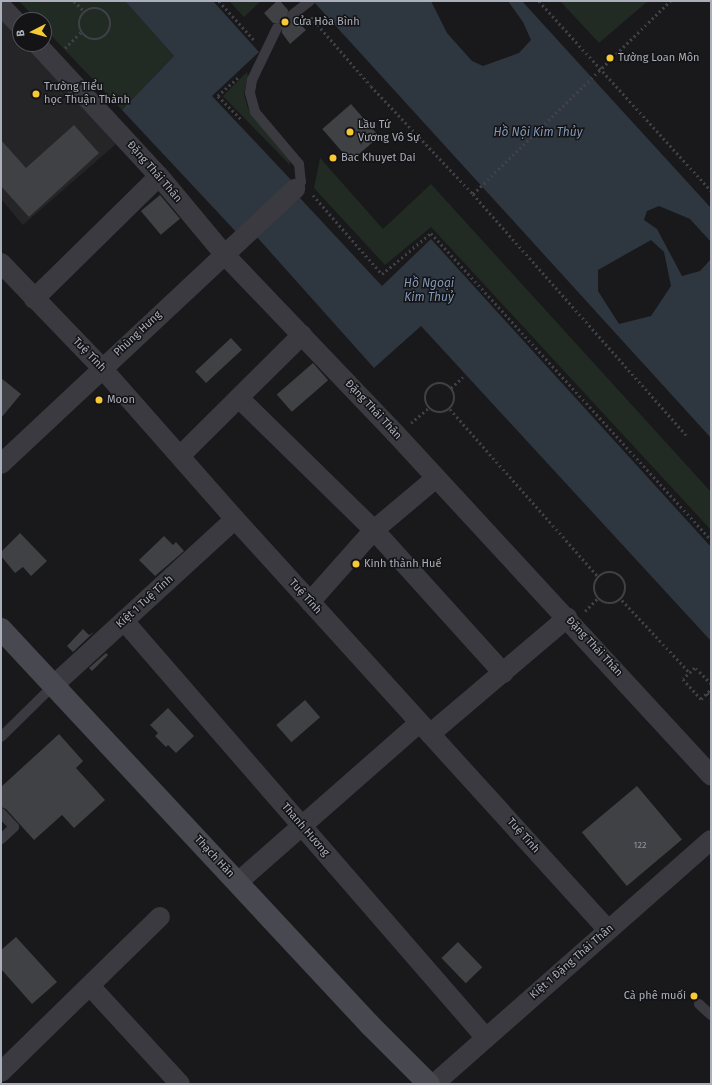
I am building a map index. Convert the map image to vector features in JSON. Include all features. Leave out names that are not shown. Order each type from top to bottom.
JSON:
[{"type":"street","points":[[1,6],[12,18]]},
{"type":"street","name":"Đặng Thái Thân","points":[[44,52],[159,176],[224,254],[436,478],[573,618],[711,776]]},
{"type":"street","points":[[34,299],[159,176]]},
{"type":"street","name":"Phùng Hưng","points":[[1,464],[101,367],[224,254],[249,233],[298,185]]},
{"type":"street","name":"Tuệ Tĩnh","points":[[3,269],[101,367],[235,519],[608,930]]},
{"type":"street","points":[[180,456],[302,335]]},
{"type":"street","points":[[239,398],[374,530],[503,673]]},
{"type":"street","points":[[310,602],[374,530],[436,478]]},
{"type":"street","name":"Kiệt 1 Tuệ Tĩnh","points":[[55,684],[235,519]]},
{"type":"street","points":[[238,882],[301,826],[425,728],[503,673],[573,618]]},
{"type":"street","name":"Thanh Hương","points":[[124,621],[486,1038]]},
{"type":"street","name":"Thạch Hãn","points":[[1,628],[55,684],[370,1025],[429,1084]]},
{"type":"street","name":"Kiệt 1 Đặng Thái Thân","points":[[434,1084],[711,840]]},
{"type":"street","points":[[1,1072],[160,917]]},
{"type":"street","points":[[90,986],[180,1084]]},
{"type":"lane","points":[[292,15],[309,2]]},
{"type":"lane","points":[[277,28],[252,80],[250,92],[255,112],[299,164],[298,185]]},
{"type":"lane","points":[[1,737],[55,684]]},
{"type":"lane","points":[[1,813],[14,827],[1,839]]},
{"type":"lane","points":[[700,1004],[711,1015]]},
{"type":"path","points":[[74,1],[84,12]]},
{"type":"path","points":[[219,1],[265,51]]},
{"type":"path","points":[[539,1],[711,191]]},
{"type":"path","points":[[473,194],[670,1]]},
{"type":"path","points":[[96,7],[107,12],[112,24],[107,36],[95,40],[83,35],[79,23],[84,12],[96,7]]},
{"type":"path","points":[[309,14],[371,86],[473,194],[686,435]]},
{"type":"path","points":[[298,185],[382,274],[431,233],[711,540]]},
{"type":"path","points":[[451,388],[463,377]]},
{"type":"path","points":[[434,383],[446,384],[451,388],[455,397],[450,409],[442,413],[431,411],[424,396],[434,383]]},
{"type":"path","points":[[450,409],[598,576]]},
{"type":"path","points":[[605,572],[614,572],[621,576],[626,583],[626,592],[622,600],[614,604],[606,604],[597,599],[594,592],[594,584],[598,576],[605,572]]},
{"type":"path","points":[[573,618],[597,599]]},
{"type":"path","points":[[622,600],[690,673]]},
{"type":"path","points":[[711,684],[695,668],[683,680],[701,699],[711,689]]},
{"type":"path","points":[[707,693],[711,696]]},
{"type":"shaded area","points":[[19,1],[125,1],[174,56],[122,110],[52,36],[52,12],[29,12]]},
{"type":"shaded area","points":[[229,1],[261,1],[244,17]]},
{"type":"shaded area","points":[[560,1],[648,1],[599,43]]},
{"type":"shaded area","name":"Trường Tiểu học Thuận Thành","points":[[1,16],[12,28],[12,52],[33,52],[116,144],[23,225],[1,199]]},
{"type":"shaded area","points":[[247,72],[248,77],[244,94],[248,108],[289,158],[290,165],[223,96]]},
{"type":"shaded area","points":[[320,158],[383,229],[431,184],[711,492],[711,530],[431,227],[385,265],[314,188]]},
{"type":"water","points":[[125,1],[213,1],[259,52],[212,96],[293,182],[239,235],[122,110],[174,56]]},
{"type":"water","name":"Hồ Nội Kim Thủy","points":[[313,1],[431,1],[447,33],[472,61],[483,66],[519,53],[531,40],[523,22],[508,1],[522,1],[711,208],[711,242],[690,219],[659,206],[647,211],[644,220],[657,229],[682,276],[700,271],[711,259],[711,438]],"holes":[[[651,240],[664,252],[671,286],[651,316],[619,324],[598,291],[598,270]]]},
{"type":"water","name":"Hồ Ngoại Kim Thuỷ","points":[[299,197],[382,286],[431,239],[711,547],[711,641],[421,326],[374,368],[256,236]]},
{"type":"building","name":"Cửa Hòa Bình","points":[[277,1],[280,1],[288,10],[287,19],[296,20],[306,30],[290,44],[282,33],[282,24],[273,23],[264,13]]},
{"type":"building","name":"Lầu Tứ Vương Vô Sự","points":[[351,104],[379,136],[351,161],[322,129]]},
{"type":"building","points":[[74,125],[99,153],[29,217],[1,186],[1,140],[26,168]]},
{"type":"building","points":[[160,195],[180,219],[161,235],[141,211]]},
{"type":"building","points":[[231,338],[242,350],[206,383],[195,371]]},
{"type":"building","points":[[313,363],[328,380],[292,412],[277,394]]},
{"type":"building","points":[[1,378],[21,394],[1,418]]},
{"type":"building","points":[[20,533],[47,561],[31,576],[23,567],[15,573],[1,556],[1,552]]},
{"type":"building","points":[[164,536],[173,545],[176,542],[184,551],[155,576],[139,560]]},
{"type":"building","points":[[83,629],[89,635],[94,632],[73,652],[67,646]]},
{"type":"building","points":[[106,653],[108,655],[92,671],[89,668]]},
{"type":"building","points":[[305,700],[320,717],[291,742],[276,725]]},
{"type":"building","points":[[168,708],[194,736],[176,753],[168,745],[166,747],[155,736],[158,733],[150,725]]},
{"type":"building","points":[[59,734],[83,761],[76,768],[105,800],[74,828],[62,815],[34,840],[6,809],[1,807],[1,787]]},
{"type":"building","points":[[637,786],[682,840],[627,886],[582,832]]},
{"type":"building","points":[[16,937],[57,982],[32,1004],[1,969],[1,950]]},
{"type":"building","points":[[458,942],[482,967],[466,983],[441,958]]},
{"type":"place","name":"Cửa Hòa Bình","points":[[285,22]]},
{"type":"place","name":"Tường Loan Môn","points":[[610,58]]},
{"type":"place","name":"Trường Tiểu học Thuận Thành","points":[[36,94]]},
{"type":"place","name":"Lầu Tứ Vương Vô Sự","points":[[350,132]]},
{"type":"place","name":"Bac Khuyet Dai","points":[[333,158]]},
{"type":"place","name":"Moon","points":[[99,400]]},
{"type":"place","name":"Kinh thành Huế","points":[[356,564]]},
{"type":"place","name":"Cà phê muối","points":[[694,996]]}]
